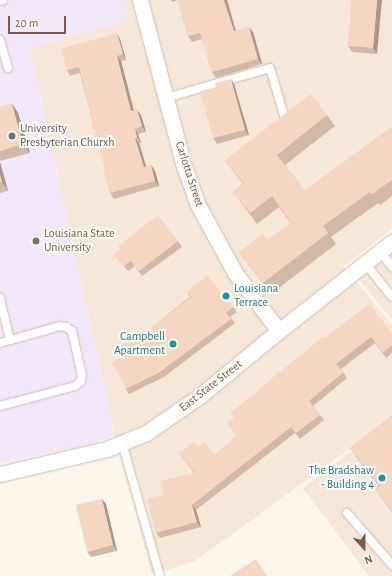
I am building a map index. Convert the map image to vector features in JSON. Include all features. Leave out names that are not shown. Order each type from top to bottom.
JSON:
[{"type":"street","name":"Carlotta Street","points":[[140,0],[184,166],[198,205],[235,273],[279,330]]},
{"type":"street","name":"East State Street","points":[[0,474],[107,449],[146,433],[195,399],[279,330],[392,242]]},
{"type":"lane","points":[[0,1],[4,0]]},
{"type":"lane","points":[[0,40],[8,68]]},
{"type":"lane","points":[[166,98],[270,68],[285,119]]},
{"type":"lane","points":[[380,251],[392,267]]},
{"type":"lane","points":[[365,263],[392,297]]},
{"type":"lane","points":[[0,298],[10,340]]},
{"type":"lane","points":[[0,343],[60,326],[66,327],[72,331],[82,376],[80,382],[75,386],[0,406]]},
{"type":"lane","points":[[122,443],[160,576]]},
{"type":"lane","points":[[347,513],[392,565]]},
{"type":"shaded area","name":"Louisiana State University","points":[[0,0],[125,0],[128,15],[124,22],[30,48],[115,435],[92,444],[0,463]]},
{"type":"shaded area","name":"Louisiana Terrace","points":[[125,0],[392,0],[392,229],[344,266],[392,325],[392,418],[195,561],[152,575],[115,435],[30,48],[124,22],[128,15]]},
{"type":"shaded area","points":[[392,233],[392,320],[349,267]]},
{"type":"shaded area","points":[[392,421],[392,576],[369,576],[303,488]]},
{"type":"building","points":[[178,0],[224,0],[234,31],[249,27],[258,59],[212,72],[200,33],[188,36]]},
{"type":"building","points":[[352,0],[377,0],[373,48],[348,46]]},
{"type":"building","points":[[117,33],[123,54],[117,56],[131,111],[137,110],[142,126],[135,129],[137,137],[135,138],[144,167],[151,165],[155,181],[110,193],[103,168],[105,168],[91,123],[93,122],[79,67],[67,70],[61,49]]},
{"type":"building","points":[[231,79],[245,130],[213,138],[200,91],[216,87],[215,83]]},
{"type":"building","points":[[311,94],[327,115],[277,155],[305,191],[392,127],[392,180],[372,194],[370,192],[323,226],[328,233],[263,283],[239,252],[263,234],[268,240],[291,222],[272,196],[250,213],[233,192],[244,184],[225,160]]},
{"type":"building","points":[[12,104],[23,144],[0,151],[0,107]]},
{"type":"building","points":[[158,215],[178,241],[139,271],[131,261],[124,266],[114,254],[120,249],[118,246]]},
{"type":"building","points":[[207,275],[233,307],[226,313],[231,319],[160,372],[126,389],[112,362],[120,358],[115,348],[142,335],[191,297],[187,292]]},
{"type":"building","points":[[370,304],[392,333],[392,345],[383,353],[371,337],[336,364],[344,372],[309,401],[320,415],[296,433],[291,427],[192,505],[197,522],[156,533],[147,499],[164,495],[160,481],[195,473],[179,453],[194,442],[198,447],[205,442],[215,455],[237,436],[227,423],[234,418],[230,413],[323,337],[324,338]]},
{"type":"building","name":"The Bradshaw - Building 4","points":[[392,416],[392,511],[375,489],[380,486],[350,448]]},
{"type":"building","points":[[102,499],[113,545],[87,552],[76,505]]},
{"type":"building","points":[[256,559],[267,576],[230,576]]},
{"type":"place","name":"University Presbyterian Churxh","points":[[12,136]]},
{"type":"place","name":"Louisiana State University","points":[[36,241]]},
{"type":"place","name":"Louisiana Terrace","points":[[226,296]]},
{"type":"place","name":"Campbell Apartment","points":[[173,344]]},
{"type":"place","name":"The Bradshaw - Building 4","points":[[382,478]]}]
